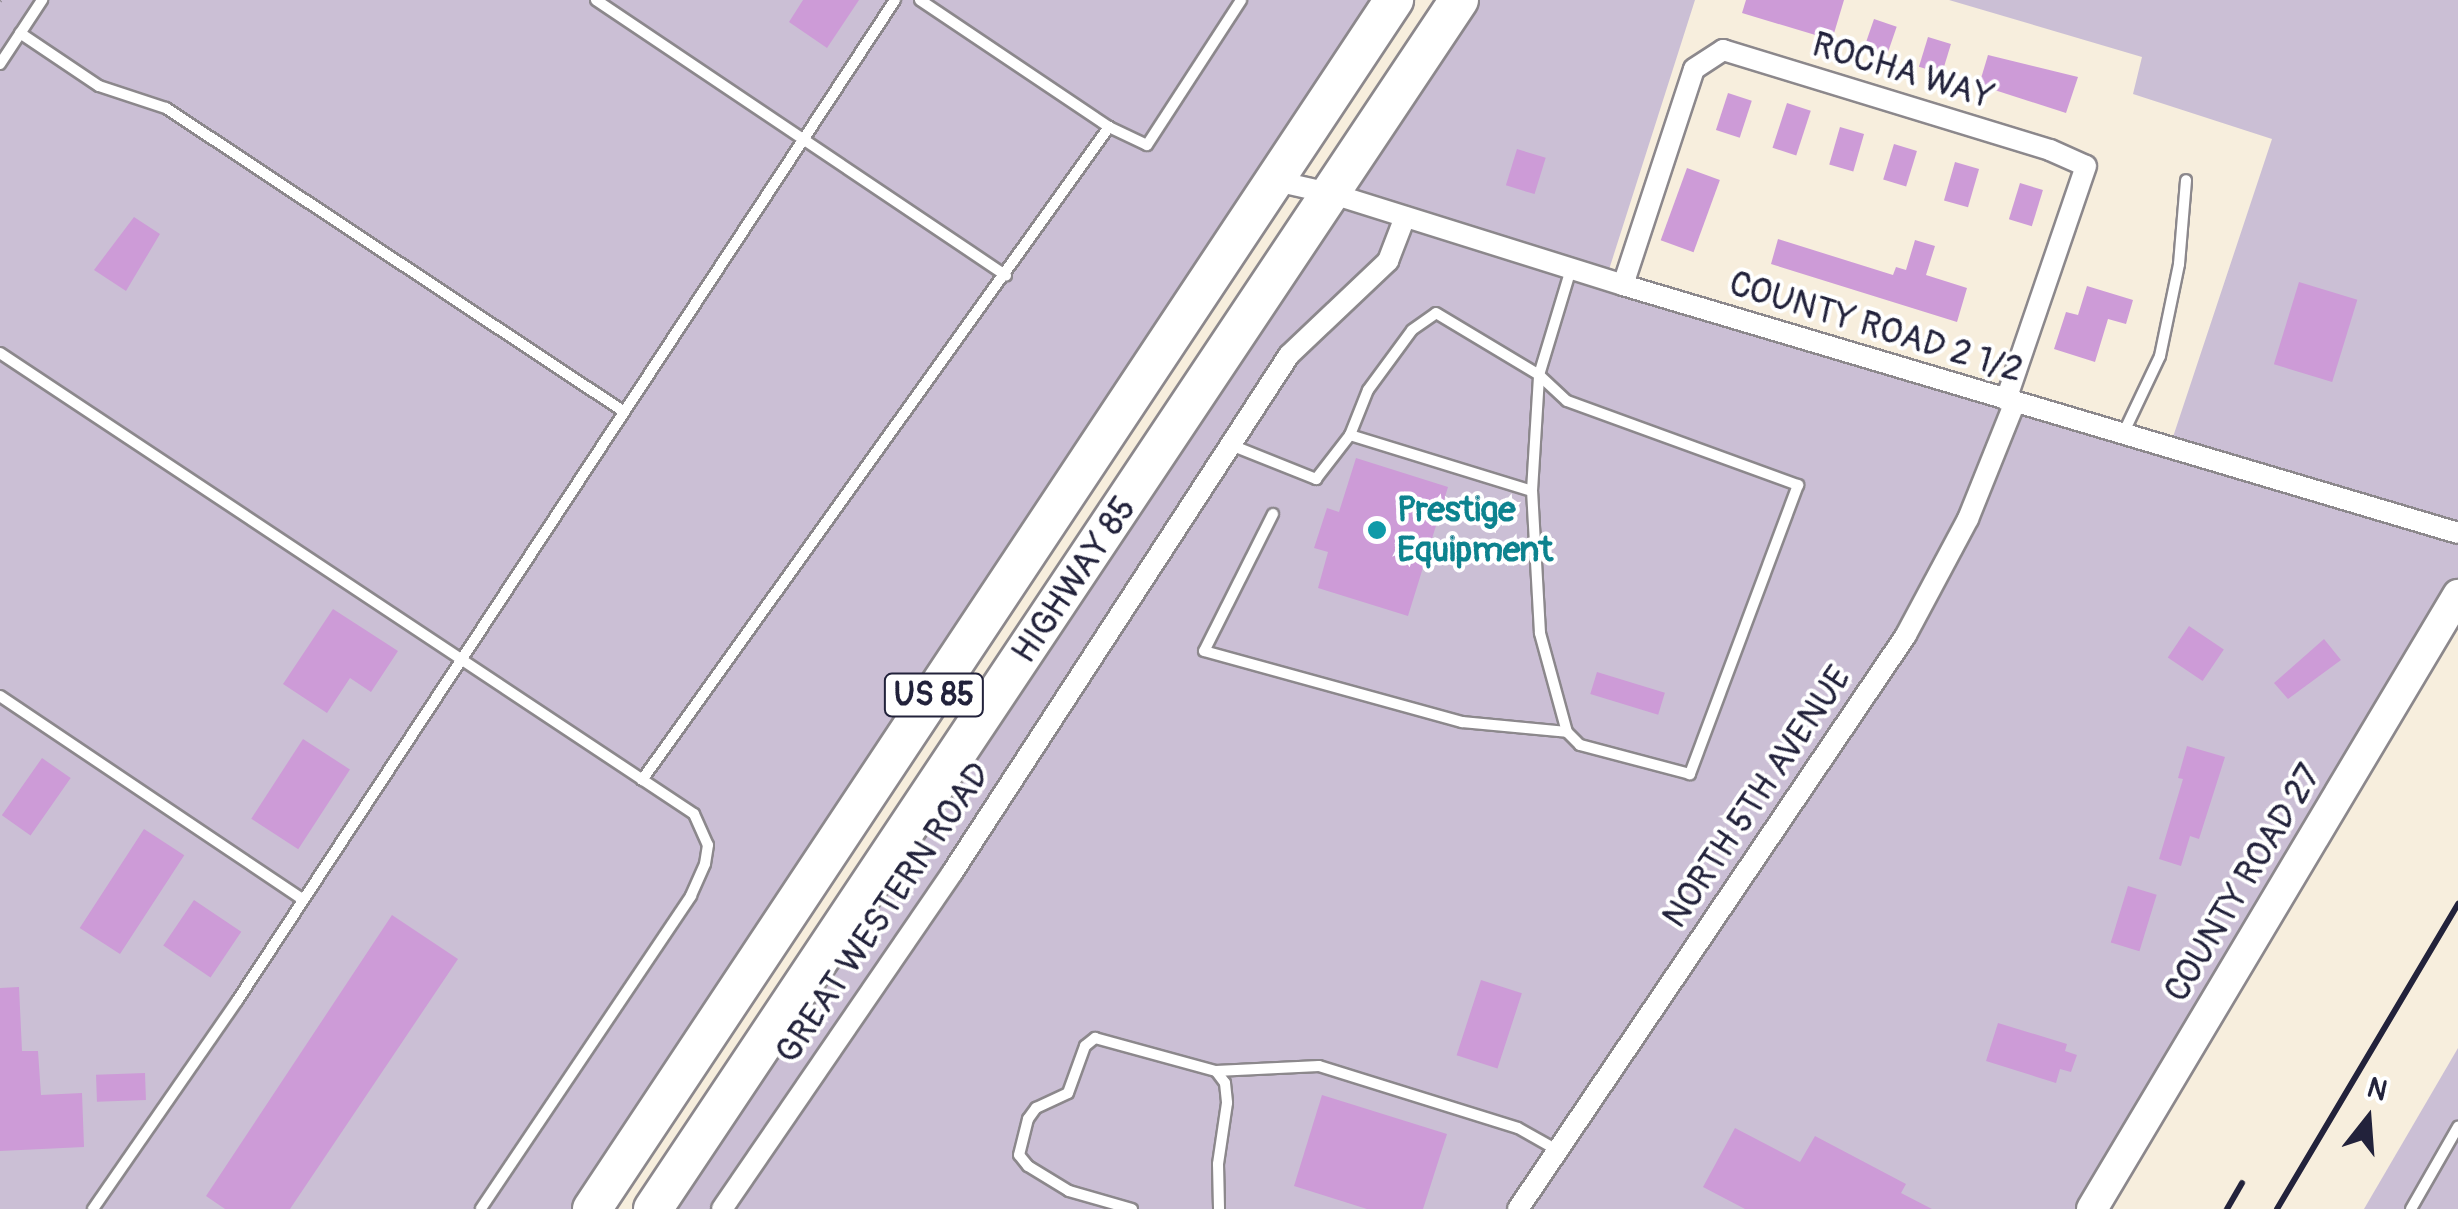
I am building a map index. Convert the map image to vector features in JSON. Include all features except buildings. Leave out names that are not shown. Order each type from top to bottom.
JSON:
[{"type":"highway","name":"HIGHWAY 85","points":[[592,1209],[1394,0]]},
{"type":"highway","name":"HIGHWAY 85","points":[[653,1209],[1459,0]]},
{"type":"street","name":"ROCHA WAY","points":[[1623,285],[1694,70],[1723,50],[2050,150],[2086,166],[2010,398]]},
{"type":"street","name":"COUNTY ROAD 2 1/2","points":[[1276,181],[1333,194],[1623,285],[2458,533]]},
{"type":"street","name":"GREAT WESTERN ROAD","points":[[722,1209],[952,873],[1289,355],[1388,262],[1405,216]]},
{"type":"street","name":"NORTH 5TH AVENUE","points":[[1518,1209],[1906,635],[1968,519],[2010,398]]},
{"type":"street","name":"COUNTY ROAD 27","points":[[2092,1209],[2458,595]]},
{"type":"lane","points":[[0,64],[42,0]]},
{"type":"lane","points":[[596,0],[1006,275]]},
{"type":"lane","points":[[93,1209],[895,0]]},
{"type":"lane","points":[[920,0],[1110,127],[1147,145],[1240,0]]},
{"type":"lane","points":[[20,33],[98,86],[166,108],[624,411]]},
{"type":"lane","points":[[642,780],[1110,127]]},
{"type":"lane","points":[[2122,435],[2160,356],[2179,264],[2186,180]]},
{"type":"lane","points":[[1232,445],[1316,479],[1350,436],[1368,390],[1412,330],[1436,313],[1539,375],[1566,400],[1798,485],[1690,774],[1580,744],[1567,732],[1540,633],[1532,491],[1539,375],[1571,269]]},
{"type":"lane","points":[[0,354],[694,814],[708,845],[705,864],[690,896],[482,1209]]},
{"type":"lane","points":[[1350,436],[1532,491]]},
{"type":"lane","points":[[1273,514],[1204,651],[1462,722],[1567,732]]},
{"type":"lane","points":[[0,696],[302,899]]},
{"type":"lane","points":[[1132,1209],[1070,1191],[1028,1166],[1019,1155],[1028,1119],[1036,1108],[1068,1093],[1085,1046],[1095,1038],[1216,1071],[1319,1066],[1488,1118],[1557,1150]]},
{"type":"lane","points":[[1216,1071],[1225,1084],[1228,1103],[1218,1164],[1219,1209]]},
{"type":"lane","points":[[2411,1209],[2458,1127]]},
{"type":"shaded area","points":[[0,0],[1394,0],[592,1209],[0,1209]]},
{"type":"shaded area","points":[[1459,0],[1695,0],[1606,279],[2169,449],[2272,139],[2133,94],[2142,57],[1949,0],[2458,0],[2458,595],[2092,1209],[653,1209]]},
{"type":"shaded area","points":[[2458,1048],[2458,1209],[2364,1209]]},
{"type":"railway","points":[[2277,1209],[2458,904]]},
{"type":"railway","points":[[2227,1209],[2242,1183]]},
{"type":"place","name":"Prestige Equipment","points":[[1377,530]]}]
